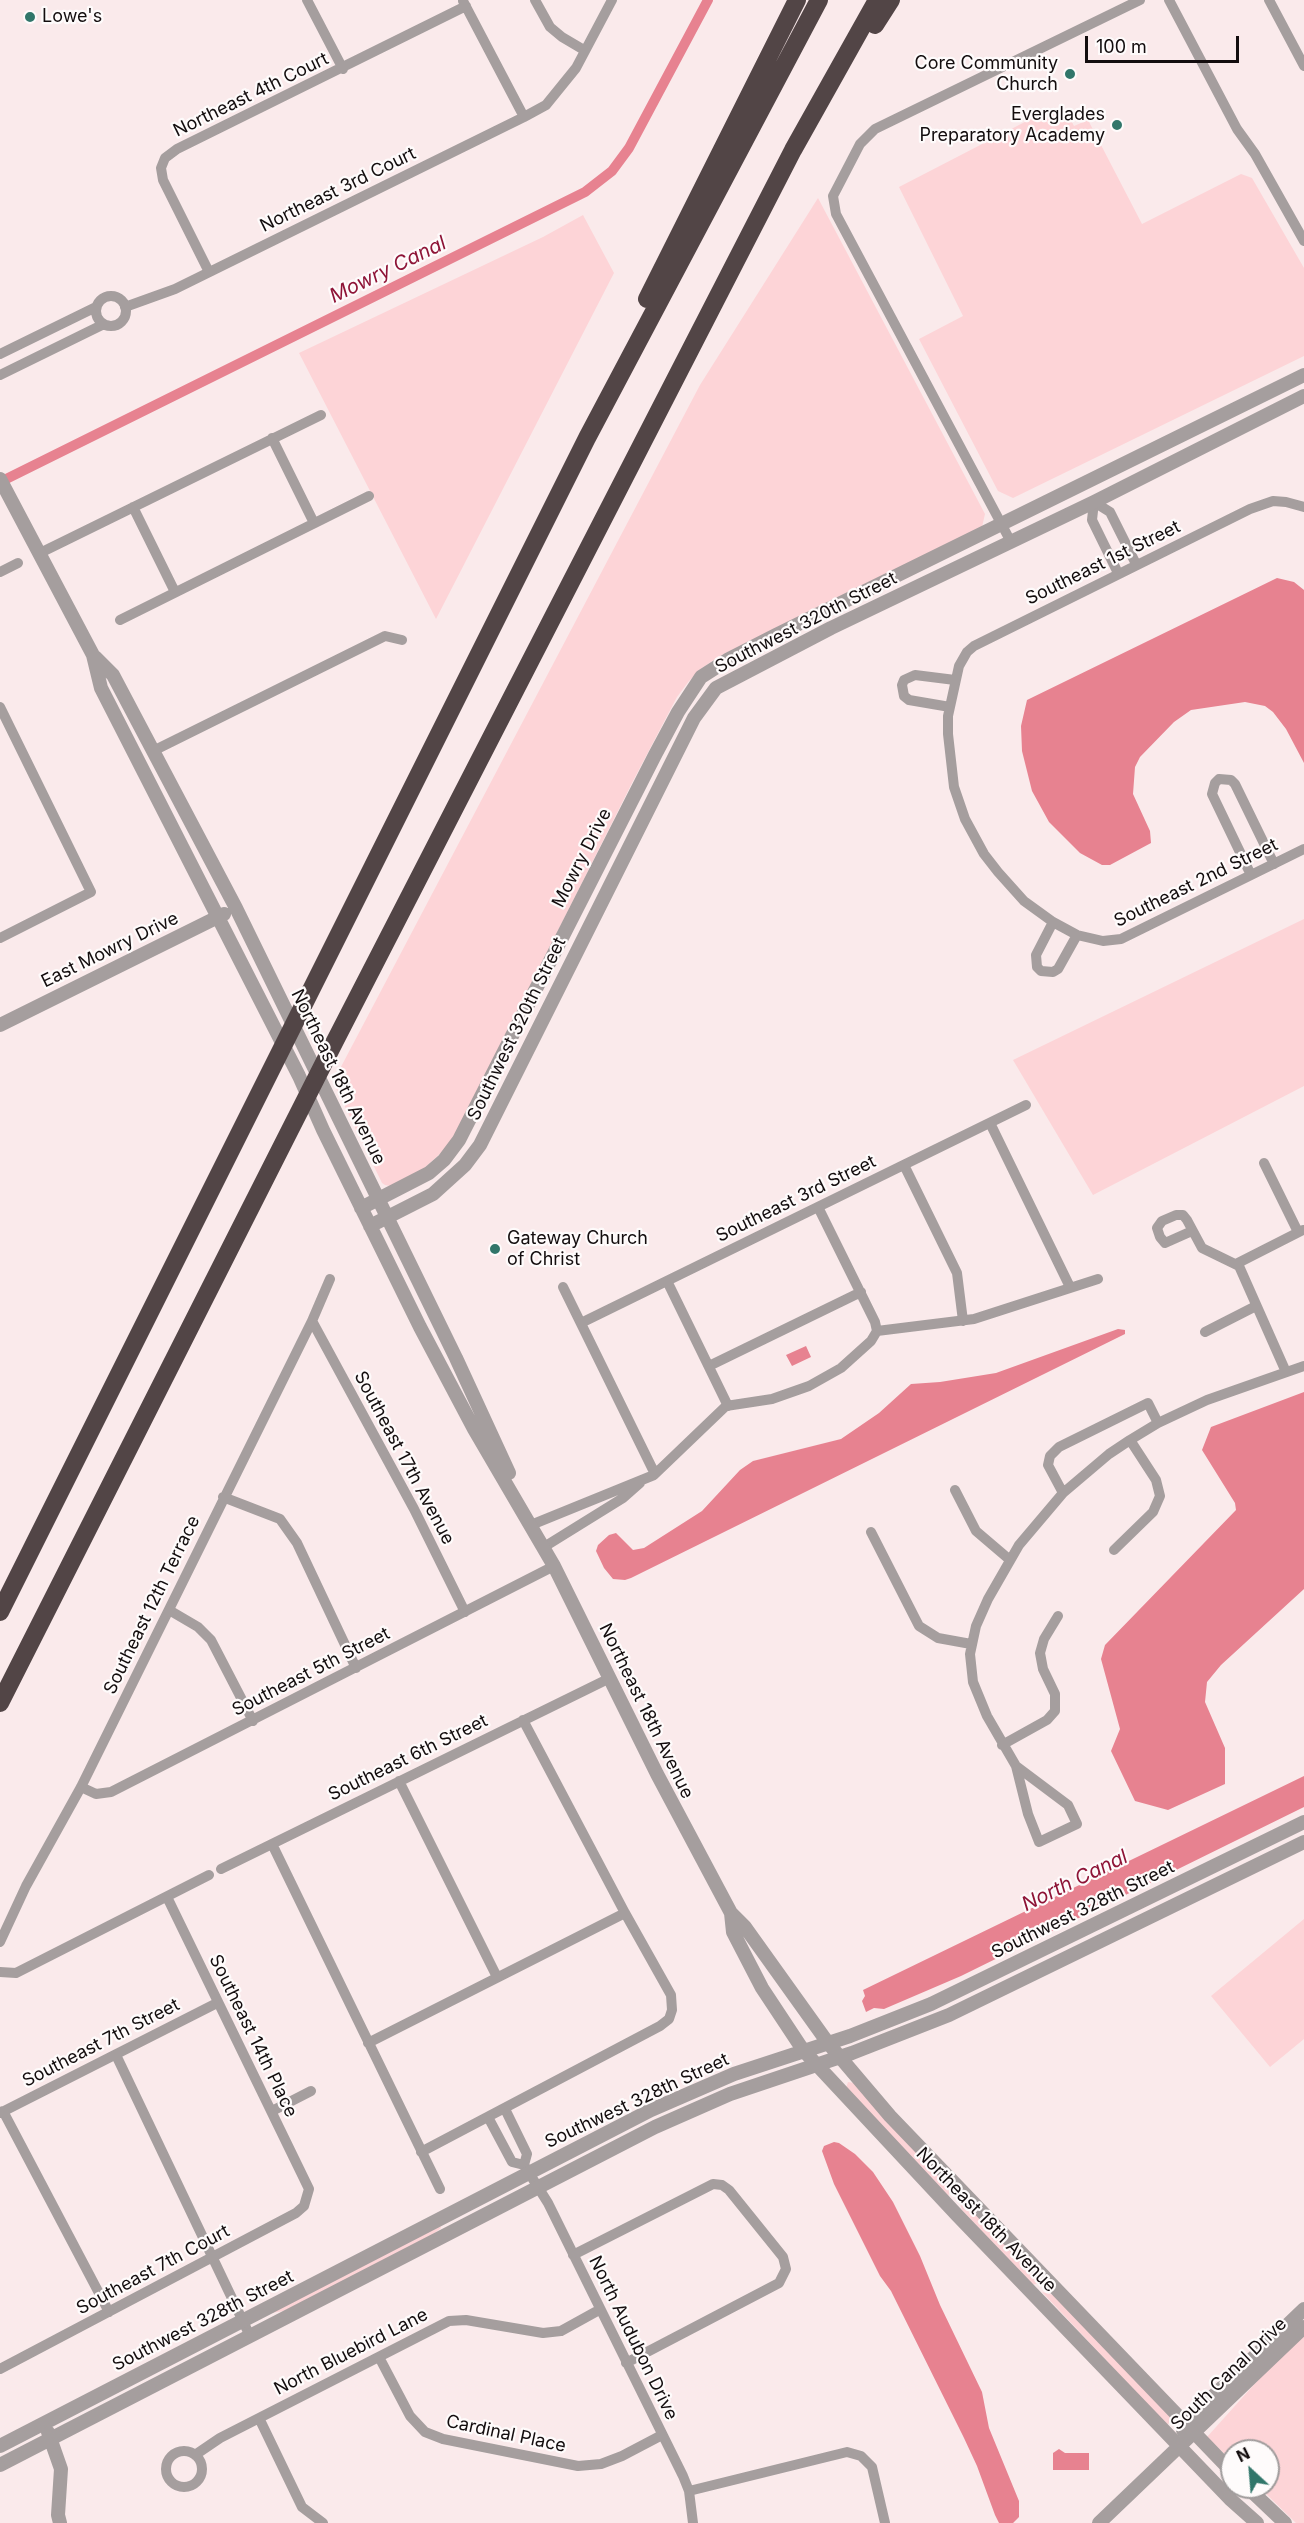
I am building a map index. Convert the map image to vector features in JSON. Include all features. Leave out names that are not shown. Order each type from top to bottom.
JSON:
[{"type":"highway","points":[[587,438],[606,383],[797,0]]},
{"type":"highway","points":[[0,1612],[587,438],[819,0]]},
{"type":"highway","points":[[0,1703],[335,1041],[793,150],[877,0]]},
{"type":"highway","points":[[793,150],[891,0]]},
{"type":"street","points":[[307,0],[343,69]]},
{"type":"street","points":[[535,0],[550,27],[584,50]]},
{"type":"street","name":"Northeast 3rd Court","points":[[125,308],[176,289],[546,105],[576,68],[612,0]]},
{"type":"street","points":[[1011,542],[836,214],[833,196],[860,144],[875,129],[1140,0]]},
{"type":"street","points":[[1168,0],[1237,129],[1255,154],[1304,241]]},
{"type":"street","points":[[1269,0],[1304,66]]},
{"type":"street","points":[[464,3],[524,117]]},
{"type":"street","name":"Northeast 4th Court","points":[[209,272],[162,180],[161,168],[165,158],[177,149],[343,69],[464,3]]},
{"type":"street","points":[[1286,32],[1304,45]]},
{"type":"street","points":[[0,354],[96,307],[102,299],[111,296],[119,299],[125,308],[124,317],[121,322],[112,326],[104,324],[97,316],[96,307]]},
{"type":"street","points":[[0,375],[104,324]]},
{"type":"street","name":"Southwest 320th Street","points":[[729,659],[1304,375]]},
{"type":"street","name":"Southwest 320th Street","points":[[370,1226],[433,1194],[465,1165],[480,1145],[694,718],[716,688],[831,628],[1094,502],[1304,396]]},
{"type":"street","points":[[40,553],[321,415]]},
{"type":"street","points":[[272,438],[314,523]]},
{"type":"street","points":[[1085,482],[1094,502],[1092,520],[1118,573]]},
{"type":"street","name":"Northeast 18th Avenue","points":[[3,485],[93,655],[101,688],[299,1076],[361,1208],[447,1379],[544,1547],[676,1811],[731,1913],[745,1927],[828,2043],[890,2115],[1220,2459]]},
{"type":"street","points":[[120,620],[369,496]]},
{"type":"street","name":"Southeast 1st Street","points":[[1053,922],[1011,887],[991,863],[973,837],[960,805],[951,771],[948,734],[950,703],[963,657],[974,646],[1136,564],[1261,505],[1280,501],[1304,507]]},
{"type":"street","points":[[1094,502],[1110,512],[1136,564]]},
{"type":"street","points":[[133,507],[175,592]]},
{"type":"street","points":[[1103,543],[1121,534]]},
{"type":"street","points":[[0,572],[18,563]]},
{"type":"street","points":[[153,751],[385,636],[402,640]]},
{"type":"street","name":"Northeast 18th Avenue","points":[[93,655],[113,675],[236,908],[470,1388],[531,1525]]},
{"type":"street","name":"Mowry Drive","points":[[361,1208],[429,1173],[455,1146],[678,712],[701,678],[729,659]]},
{"type":"street","points":[[950,703],[909,700],[904,696],[902,685],[909,676],[915,675],[955,680]]},
{"type":"street","points":[[0,707],[91,892],[0,938]]},
{"type":"street","points":[[1251,876],[1212,794],[1212,788],[1220,779],[1231,780],[1235,784],[1274,864]]},
{"type":"street","name":"Southeast 2nd Street","points":[[1053,922],[1072,932],[1103,941],[1121,939],[1304,849]]},
{"type":"street","name":"East Mowry Drive","points":[[0,1025],[236,908]]},
{"type":"street","points":[[1053,922],[1036,955],[1037,967],[1041,971],[1053,972],[1058,969],[1072,932]]},
{"type":"street","name":"Southeast 3rd Street","points":[[581,1323],[1026,1105]]},
{"type":"street","points":[[990,1123],[1070,1287]]},
{"type":"street","points":[[1236,1264],[1301,1230],[1264,1163]]},
{"type":"street","points":[[904,1165],[957,1273],[963,1321]]},
{"type":"street","points":[[531,1525],[655,1474],[728,1406],[772,1399],[809,1386],[848,1362],[871,1341],[877,1331],[875,1322],[818,1207]]},
{"type":"street","points":[[1192,1231],[1205,1251],[1236,1264],[1244,1274],[1286,1372]]},
{"type":"street","name":"Southeast 12th Terrace","points":[[0,1942],[26,1886],[81,1787],[312,1321],[330,1279]]},
{"type":"street","points":[[877,1331],[982,1317],[1098,1279]]},
{"type":"street","points":[[667,1281],[728,1406]]},
{"type":"street","points":[[563,1287],[655,1474]]},
{"type":"street","points":[[709,1366],[861,1292]]},
{"type":"street","points":[[1204,1332],[1256,1306]]},
{"type":"street","name":"Southeast 17th Avenue","points":[[312,1321],[414,1509],[465,1612]]},
{"type":"street","points":[[1016,1766],[1028,1814],[1040,1842],[1077,1824],[1068,1805],[1016,1766],[1002,1745],[976,1691],[970,1662],[971,1644],[981,1612],[1029,1531],[1063,1494],[1109,1454],[1158,1423],[1207,1400],[1304,1366]]},
{"type":"street","points":[[1063,1494],[1048,1465],[1050,1456],[1055,1450],[1148,1403],[1158,1423]]},
{"type":"street","points":[[1114,1550],[1153,1512],[1160,1497],[1156,1480],[1130,1440]]},
{"type":"street","points":[[544,1547],[624,1498],[642,1480]]},
{"type":"street","points":[[955,1490],[976,1531],[1010,1560]]},
{"type":"street","points":[[223,1497],[280,1520],[297,1543],[356,1668]]},
{"type":"street","points":[[871,1532],[919,1626],[938,1638],[971,1644]]},
{"type":"street","name":"Southeast 5th Street","points":[[81,1787],[96,1794],[111,1792],[554,1566]]},
{"type":"street","points":[[169,1610],[198,1627],[211,1640],[253,1721]]},
{"type":"street","points":[[1002,1745],[1047,1720],[1055,1711],[1055,1694],[1043,1669],[1040,1653],[1044,1639],[1058,1616]]},
{"type":"street","name":"Southeast 6th Street","points":[[220,1869],[610,1678]]},
{"type":"street","points":[[422,2152],[615,2051],[669,2019],[672,2010],[671,1995],[523,1720]]},
{"type":"street","points":[[399,1781],[497,1977]]},
{"type":"street","name":"Southwest 328th Street","points":[[0,2446],[526,2169],[679,2097],[931,2004],[1304,1822]]},
{"type":"street","name":"Southwest 328th Street","points":[[0,2465],[678,2116],[730,2094],[840,2057],[967,2007],[1304,1842]]},
{"type":"street","points":[[272,1844],[440,2189]]},
{"type":"street","points":[[0,1972],[15,1973],[208,1875]]},
{"type":"street","name":"Southeast 14th Place","points":[[167,1897],[309,2189]]},
{"type":"street","points":[[368,2043],[625,1913]]},
{"type":"street","name":"Northeast 18th Avenue","points":[[731,1913],[733,1932],[766,1995],[803,2050],[957,2215],[1230,2499],[1257,2523]]},
{"type":"street","points":[[1114,1934],[1116,1914]]},
{"type":"street","name":"Southeast 7th Street","points":[[2,2112],[217,2003]]},
{"type":"street","points":[[782,2019],[802,2008]]},
{"type":"street","points":[[116,2055],[250,2336]]},
{"type":"street","points":[[272,2110],[311,2091]]},
{"type":"street","points":[[488,2117],[512,2162],[526,2169],[527,2154],[505,2109]]},
{"type":"street","points":[[2,2112],[109,2312]]},
{"type":"street","name":"North Audubon Drive","points":[[526,2169],[538,2187],[573,2255],[689,2491],[693,2523]]},
{"type":"street","points":[[573,2255],[712,2184],[722,2185],[729,2190],[783,2257],[786,2269],[779,2283],[626,2363]]},
{"type":"street","points":[[956,2184],[953,2198],[957,2215]]},
{"type":"street","name":"Southeast 7th Court","points":[[1,2368],[296,2213],[304,2206],[309,2189]]},
{"type":"street","points":[[1029,2290],[1046,2286],[1056,2289]]},
{"type":"street","name":"South Canal Drive","points":[[1099,2523],[1180,2447],[1190,2427],[1304,2309]]},
{"type":"street","name":"North Bluebird Lane","points":[[195,2455],[208,2444],[449,2321],[466,2320],[543,2333],[561,2331],[599,2310]]},
{"type":"street","name":"South Canal Drive","points":[[1190,2427],[1304,2328]]},
{"type":"street","name":"Cardinal Place","points":[[380,2357],[410,2416],[425,2432],[443,2439],[578,2466],[601,2463],[622,2456],[662,2435]]},
{"type":"street","points":[[259,2418],[302,2507],[323,2523]]},
{"type":"street","points":[[43,2424],[62,2469],[58,2515],[60,2523]]},
{"type":"street","points":[[689,2491],[848,2452],[861,2456],[872,2467],[885,2523]]},
{"type":"street","points":[[1260,2499],[1286,2523]]},
{"type":"shaded area","points":[[1048,110],[1069,116],[1074,126],[1088,120],[1142,224],[1241,174],[1252,178],[1304,268],[1304,356],[1013,498],[998,491],[919,339],[963,316],[899,187]]},
{"type":"shaded area","points":[[818,198],[985,514],[982,527],[720,656],[702,668],[689,681],[677,697],[633,781],[455,1136],[443,1151],[421,1171],[390,1186],[385,1185],[333,1082],[700,385]]},
{"type":"shaded area","points":[[583,215],[614,273],[436,619],[299,353],[543,237]]},
{"type":"shaded area","points":[[1277,578],[1294,582],[1304,590],[1304,763],[1286,729],[1273,712],[1265,706],[1245,702],[1191,710],[1174,722],[1140,757],[1135,767],[1133,794],[1150,831],[1151,843],[1110,865],[1102,865],[1080,853],[1049,822],[1032,791],[1022,751],[1021,726],[1027,700]]},
{"type":"shaded area","points":[[1304,919],[1304,1086],[1093,1195],[1013,1060]]},
{"type":"shaded area","points":[[1118,1329],[1125,1330],[1125,1334],[631,1578],[613,1579],[604,1568],[596,1551],[598,1545],[609,1535],[616,1533],[633,1550],[644,1548],[702,1511],[740,1470],[753,1461],[841,1439],[879,1413],[911,1384],[996,1373]]},
{"type":"shaded area","points":[[806,1346],[811,1357],[792,1366],[786,1355]]},
{"type":"shaded area","points":[[1304,1392],[1304,1589],[1221,1665],[1207,1682],[1205,1702],[1225,1748],[1225,1784],[1168,1810],[1135,1801],[1111,1751],[1120,1729],[1101,1659],[1105,1645],[1236,1510],[1235,1503],[1202,1450],[1211,1427]]},
{"type":"shaded area","name":"North Canal","points":[[1304,1776],[1304,1807],[961,1976],[884,2009],[874,2008],[866,2012],[862,2001],[865,1996],[863,1990]]},
{"type":"shaded area","points":[[1304,1919],[1304,2039],[1270,2067],[1211,1996]]},
{"type":"shaded area","points":[[848,2082],[854,2083],[951,2187],[948,2197],[846,2088]]},
{"type":"shaded area","points":[[834,2142],[855,2154],[873,2172],[893,2202],[920,2256],[940,2305],[982,2392],[989,2428],[1019,2501],[1019,2517],[1013,2523],[999,2523],[964,2438],[891,2291],[880,2276],[834,2184],[822,2151],[824,2146]]},
{"type":"shaded area","points":[[958,2195],[1042,2282],[1032,2285],[962,2210]]},
{"type":"shaded area","points":[[440,2225],[441,2228],[431,2236],[284,2311],[271,2313]]},
{"type":"shaded area","points":[[1042,2292],[1053,2295],[1174,2419],[1167,2425]]},
{"type":"shaded area","points":[[1304,2329],[1304,2523],[1296,2523],[1271,2499],[1280,2499],[1280,2439],[1220,2439],[1220,2449],[1207,2437]]},
{"type":"shaded area","points":[[1059,2449],[1065,2453],[1089,2453],[1089,2470],[1053,2470],[1053,2453]]},
{"type":"waterway","name":"Mowry Canal","points":[[0,482],[585,192],[612,171],[629,148],[708,0]]},
{"type":"place","name":"Lowe's","points":[[30,17]]},
{"type":"place","name":"Core Community Church","points":[[1070,74]]},
{"type":"place","name":"Everglades Preparatory Academy","points":[[1117,125]]},
{"type":"place","name":"Gateway Church of Christ","points":[[495,1249]]}]
